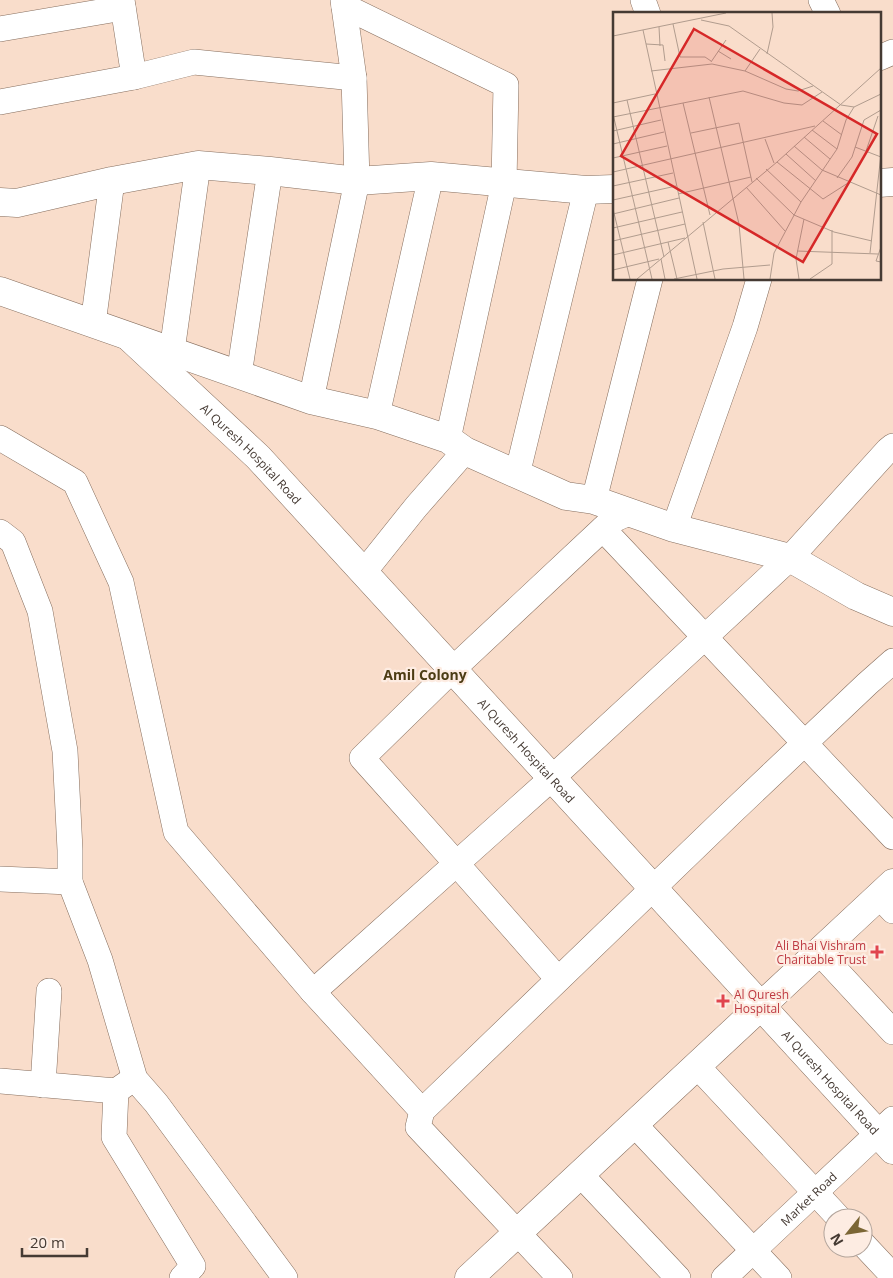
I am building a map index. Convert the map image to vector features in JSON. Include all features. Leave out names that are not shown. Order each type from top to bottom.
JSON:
[{"type":"street","points":[[821,0],[827,12]]},
{"type":"street","points":[[311,400],[357,181],[354,78],[343,3]]},
{"type":"street","points":[[343,3],[506,85],[504,183],[457,445],[416,507],[364,572]]},
{"type":"street","points":[[0,29],[122,4],[134,77]]},
{"type":"street","points":[[880,58],[893,52]]},
{"type":"street","points":[[0,102],[134,77],[194,62],[354,78]]},
{"type":"street","points":[[172,352],[198,165]]},
{"type":"street","points":[[0,202],[17,203],[112,181],[198,165],[357,181],[431,176],[586,190],[613,189]]},
{"type":"street","points":[[239,375],[270,171]]},
{"type":"street","points":[[377,415],[431,176]]},
{"type":"street","points":[[93,324],[112,181]]},
{"type":"street","points":[[880,183],[893,182]]},
{"type":"street","points":[[517,474],[586,190]]},
{"type":"street","points":[[594,500],[650,280]]},
{"type":"street","points":[[674,528],[745,326],[759,280]]},
{"type":"street","points":[[0,291],[311,400],[377,415],[457,445],[566,496],[594,500],[674,528],[790,558],[856,596],[893,612]]},
{"type":"street","name":"Al Quresh Hospital Road","points":[[129,337],[258,457],[761,1006],[888,1134]]},
{"type":"street","points":[[0,438],[75,482],[121,582],[176,832],[313,992],[422,1111]]},
{"type":"street","points":[[313,992],[552,778],[790,558],[893,446]]},
{"type":"street","points":[[558,979],[362,758],[453,669],[611,521],[631,512]]},
{"type":"street","points":[[603,529],[893,836]]},
{"type":"street","points":[[0,532],[13,542],[40,611],[65,751],[70,882],[100,960],[126,1085],[114,1137],[193,1266],[182,1278]]},
{"type":"street","points":[[560,1278],[418,1127],[422,1111],[653,888],[893,661]]},
{"type":"street","points":[[0,879],[70,882]]},
{"type":"street","points":[[469,1278],[819,952],[888,897]]},
{"type":"street","points":[[819,952],[893,1032]]},
{"type":"street","points":[[43,1085],[49,990]]},
{"type":"street","points":[[697,1066],[830,1208]]},
{"type":"street","points":[[0,1081],[43,1085],[126,1085],[156,1103],[285,1278]]},
{"type":"street","points":[[634,1124],[779,1278]]},
{"type":"street","name":"Market Road","points":[[724,1278],[815,1192],[888,1134]]},
{"type":"street","points":[[580,1174],[678,1278]]},
{"type":"street","points":[[873,1256],[886,1271]]},
{"type":"place","name":"Ali Bhai Vishram Charitable Trust","points":[[877,952]]},
{"type":"place","name":"Al Quresh Hospital","points":[[723,1001]]},
{"type":"district","name":"Amil Colony","points":[[425,674]]}]
